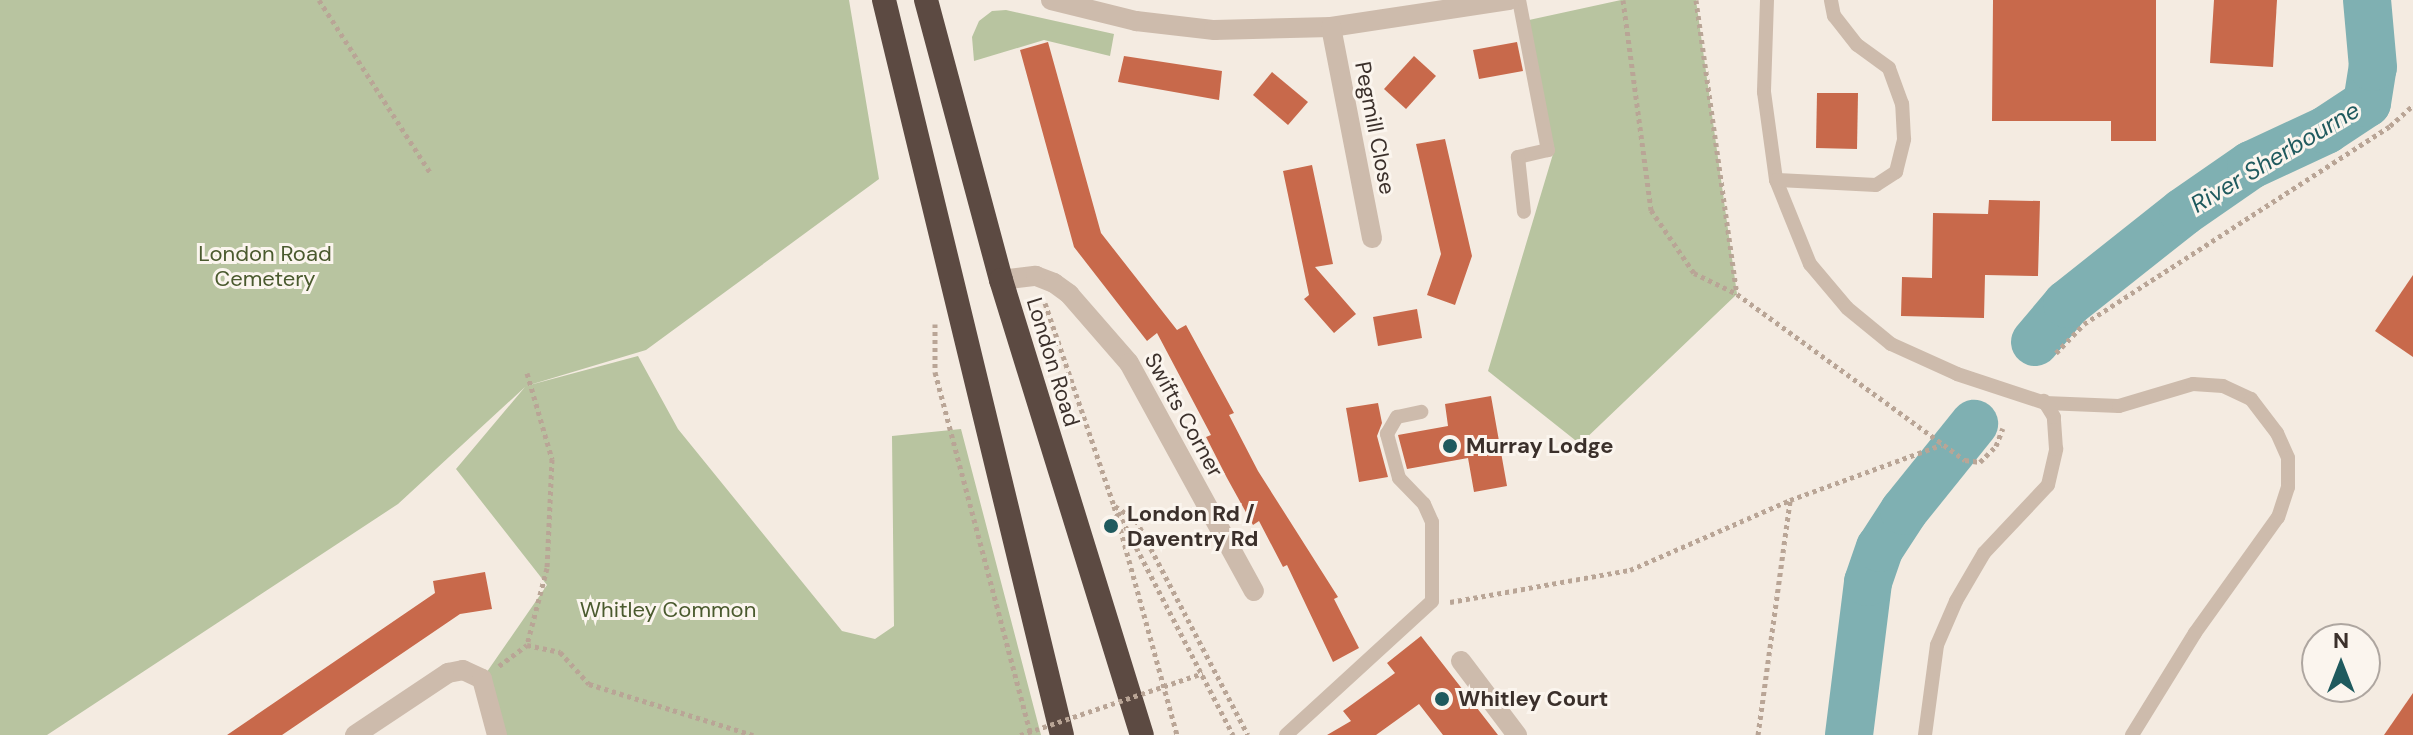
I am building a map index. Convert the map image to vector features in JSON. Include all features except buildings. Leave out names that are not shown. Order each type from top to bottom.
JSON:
[{"type":"highway","points":[[884,0],[1062,735]]},
{"type":"highway","name":"London Road","points":[[926,0],[1001,280],[1142,735]]},
{"type":"street","points":[[1051,0],[1136,21],[1214,30],[1331,27],[1510,0]]},
{"type":"street","name":"Pegmill Close","points":[[1331,27],[1372,238]]},
{"type":"street","points":[[1001,280],[1044,278]]},
{"type":"street","name":"Swifts Corner","points":[[1044,278],[1069,294],[1129,363],[1254,591]]},
{"type":"street","points":[[1461,661],[1517,735]]},
{"type":"street","points":[[355,735],[448,673],[479,678],[497,735]]},
{"type":"lane","points":[[1519,0],[1548,150],[1518,157],[1524,212]]},
{"type":"lane","points":[[1767,0],[1764,92],[1776,180],[1810,264],[1847,308],[1891,344],[1957,374],[2044,402],[2092,409],[2144,402],[2193,384],[2223,386],[2251,399],[2288,458],[2288,487],[2278,517],[2195,633],[2132,735]]},
{"type":"lane","points":[[1776,180],[1876,185],[1896,172],[1904,139],[1902,104],[1889,68],[1857,45],[1834,16],[1831,0]]},
{"type":"lane","points":[[1925,735],[1937,645],[1956,601],[1984,553],[2048,485],[2056,449],[2054,417],[2044,402]]},
{"type":"lane","points":[[1286,735],[1432,601],[1432,522],[1424,504],[1399,478],[1387,434],[1397,417],[1421,412]]},
{"type":"path","points":[[319,0],[430,172]]},
{"type":"path","points":[[1623,0],[1651,210],[1694,273],[1737,294],[1965,460],[1980,462],[1996,446],[2003,428]]},
{"type":"path","points":[[1696,0],[1737,294]]},
{"type":"path","points":[[2056,353],[2084,324],[2390,126],[2413,105]]},
{"type":"path","points":[[1044,278],[1046,317],[1114,506],[1177,735]]},
{"type":"path","points":[[935,309],[935,372],[1031,735]]},
{"type":"path","points":[[479,678],[527,645],[547,568],[552,459],[527,373]]},
{"type":"path","points":[[1432,601],[1456,602],[1630,570],[1790,500],[1942,444]]},
{"type":"path","points":[[1758,735],[1790,500]]},
{"type":"path","points":[[1114,506],[1233,735]]},
{"type":"path","points":[[1114,506],[1136,520],[1248,735]]},
{"type":"path","points":[[527,645],[560,652],[589,684],[753,735]]},
{"type":"path","points":[[1020,735],[1203,673]]},
{"type":"green space","name":"London Road Cemetery","points":[[0,0],[849,0],[879,179],[646,350],[526,386],[638,356],[678,429],[842,631],[875,639],[894,626],[892,436],[961,429],[1041,735],[497,735],[482,679],[547,585],[456,469],[525,387],[398,504],[47,735],[0,735]]},
{"type":"green space","points":[[1621,0],[1696,0],[1737,294],[1580,444],[1488,371],[1553,154],[1529,20]]},
{"type":"green space","points":[[1006,10],[1114,34],[1110,56],[1044,40],[974,61],[972,37],[979,21],[992,11]]},
{"type":"waterway","name":"River Sherbourne","points":[[2035,342],[2067,304],[2183,212],[2251,165],[2326,130],[2367,103],[2373,67],[2367,0]]},
{"type":"waterway","name":"River Sherbourne","points":[[1849,735],[1868,582],[1880,548],[1904,511],[1974,424]]},
{"type":"place","name":"Murray Lodge","points":[[1450,446]]},
{"type":"place","name":"London Rd / Daventry Rd","points":[[1111,526]]},
{"type":"place","name":"Whitley Court","points":[[1442,699]]},
{"type":"park label","name":"Whitley Common","points":[[668,610]]}]
